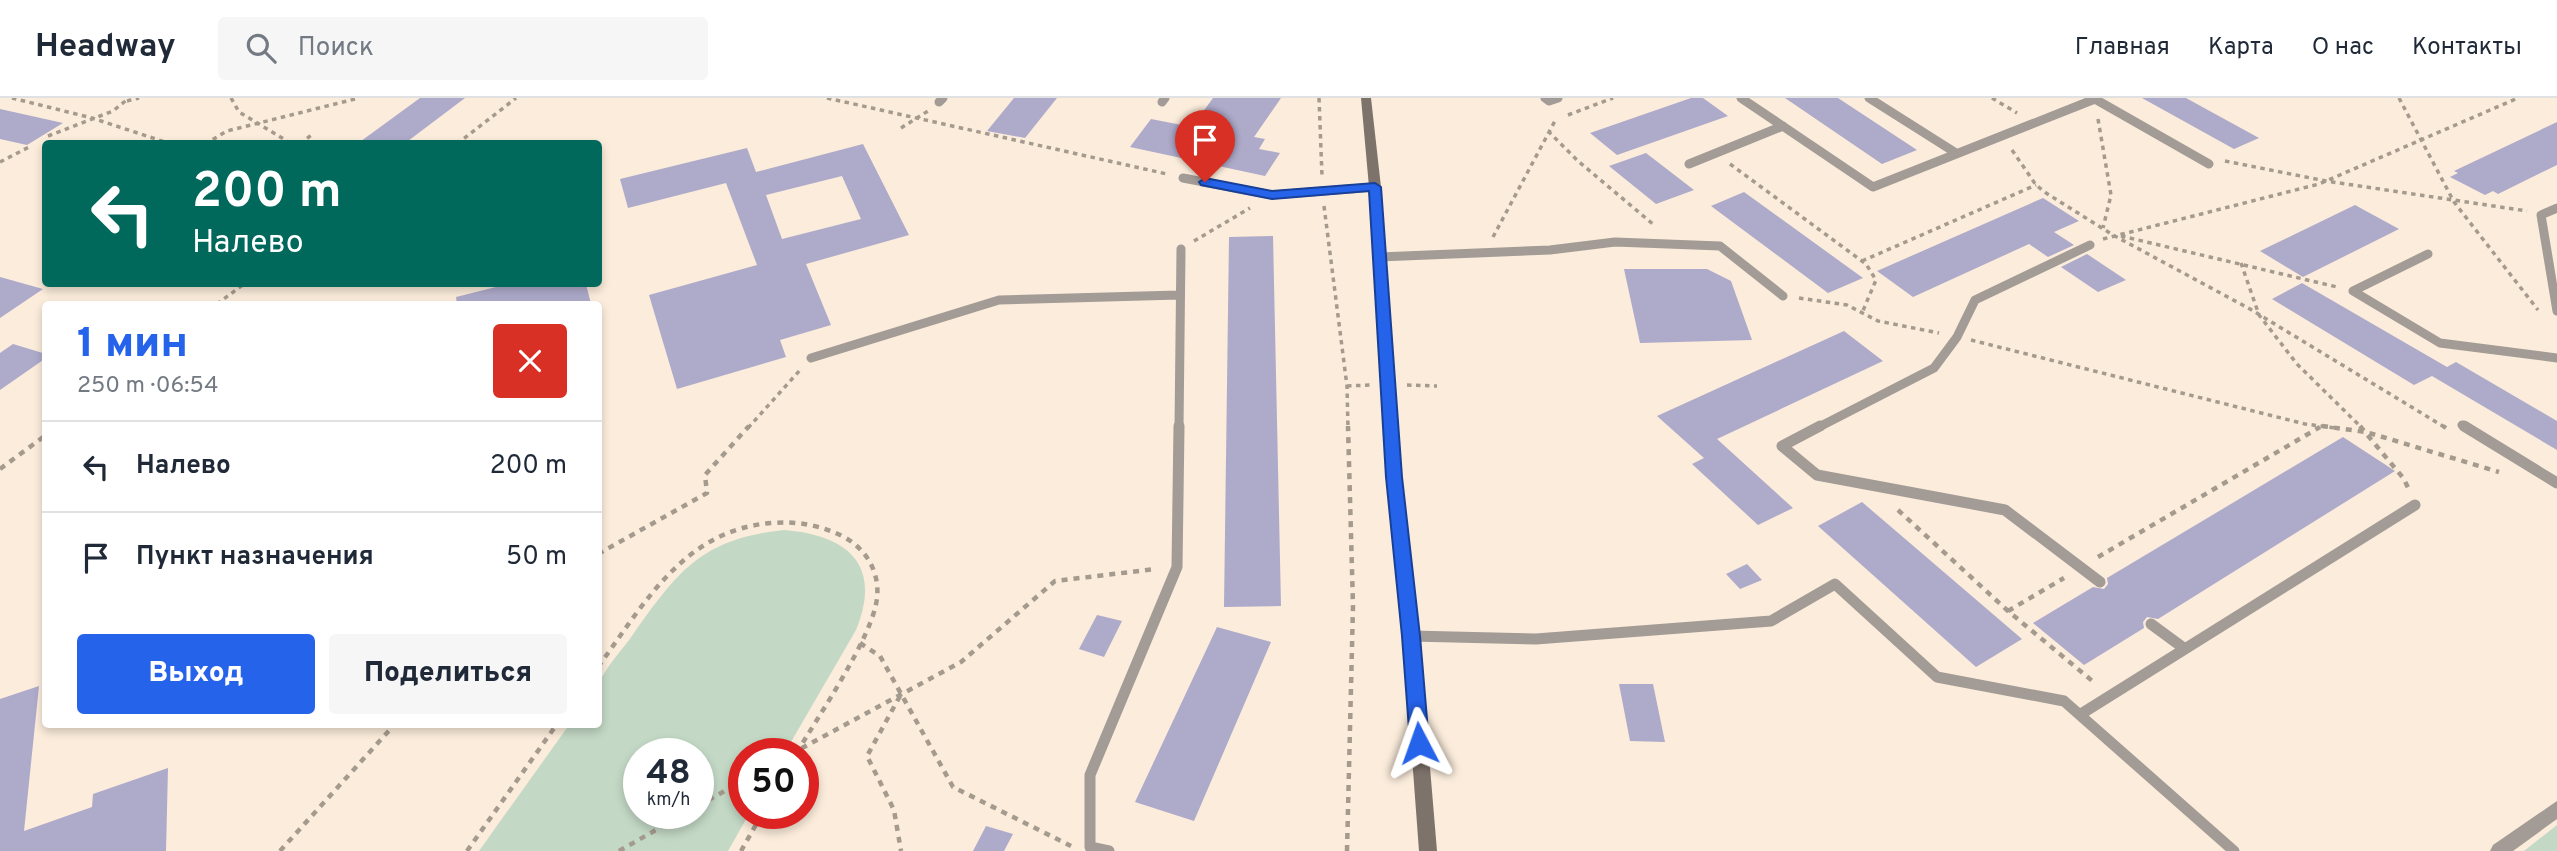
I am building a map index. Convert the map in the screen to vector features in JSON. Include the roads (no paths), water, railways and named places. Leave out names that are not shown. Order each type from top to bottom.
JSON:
[{"type":"main road","points":[[1366,98],[1375,187],[1394,477],[1411,636],[1428,851]]},
{"type":"street","points":[[2499,851],[2557,809]]},
{"type":"lane","points":[[1545,98],[1549,101],[1558,98]]},
{"type":"lane","points":[[1741,98],[1873,187],[2095,99],[2209,164]]},
{"type":"lane","points":[[1869,98],[1956,153]]},
{"type":"lane","points":[[1689,164],[1783,126]]},
{"type":"lane","points":[[1183,178],[1272,195],[1375,187]]},
{"type":"lane","points":[[2557,208],[2541,215],[2557,311]]},
{"type":"lane","points":[[1378,257],[1550,250],[1615,242],[1720,246],[1783,296]]},
{"type":"lane","points":[[2090,245],[1975,300],[1957,337],[1934,368],[1782,446],[1817,475],[2006,510],[2100,582]]},
{"type":"lane","points":[[1110,851],[1087,850],[1090,775],[1177,567],[1181,248]]},
{"type":"lane","points":[[2428,254],[2353,291],[2440,344],[2557,358]]},
{"type":"lane","points":[[811,358],[999,300],[1179,295]]},
{"type":"lane","points":[[2462,425],[2557,483]]},
{"type":"lane","points":[[2081,714],[2415,505]]},
{"type":"lane","points":[[1411,636],[1536,639],[1771,621],[1835,584],[1937,677],[2064,701],[2234,851]]},
{"type":"lane","points":[[2151,624],[2185,649]]}]
